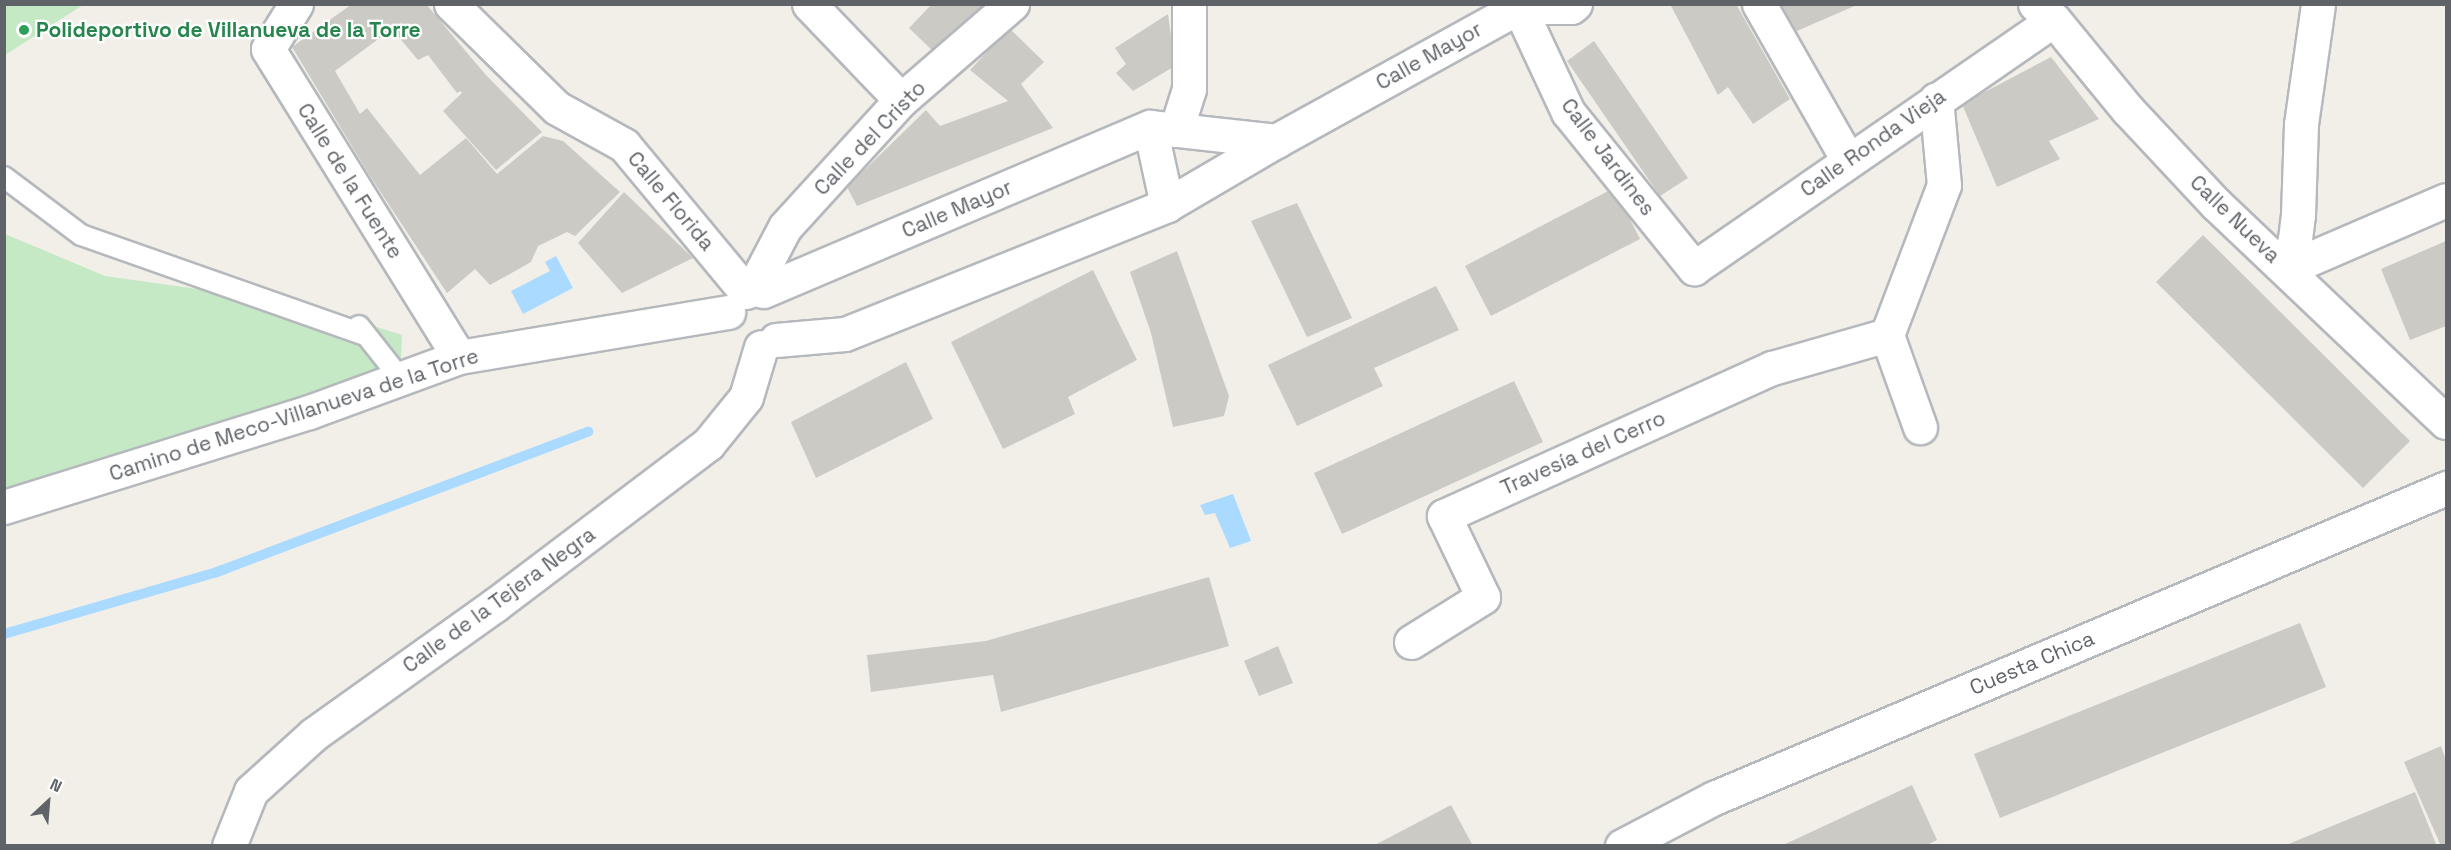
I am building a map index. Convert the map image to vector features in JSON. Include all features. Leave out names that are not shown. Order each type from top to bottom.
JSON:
[{"type":"street","name":"Calle de la Fuente","points":[[296,4],[268,49],[459,357]]},
{"type":"street","name":"Calle Florida","points":[[451,4],[557,108],[624,145],[747,296]]},
{"type":"street","points":[[808,4],[901,100]]},
{"type":"street","name":"Calle del Cristo","points":[[747,296],[785,227],[901,100],[1012,4]]},
{"type":"street","points":[[1167,205],[1163,129],[1189,89],[1189,4]]},
{"type":"street","name":"Calle Mayor","points":[[768,343],[845,334],[1167,205],[1276,141],[1520,6],[1571,7],[1575,4]]},
{"type":"street","points":[[1759,4],[1848,160]]},
{"type":"street","points":[[2286,268],[2295,239],[2298,215],[2301,124],[2318,4]]},
{"type":"street","name":"Calle Jardines","points":[[1520,6],[1568,112],[1694,268]]},
{"type":"street","name":"Calle Ronda Vieja","points":[[1694,268],[1936,99],[2045,12]]},
{"type":"street","name":"Calle Nueva","points":[[2045,12],[2136,119],[2216,204],[2446,422]]},
{"type":"street","points":[[1920,427],[1887,335],[1944,185],[1936,99]]},
{"type":"street","name":"Calle Mayor","points":[[747,296],[1163,129],[1276,141]]},
{"type":"street","points":[[2286,268],[2446,200]]},
{"type":"street","name":"Camino de Meco-Villanueva de la Torre","points":[[4,507],[309,412],[459,357],[747,296]]},
{"type":"street","points":[[747,296],[778,299],[785,314],[783,331],[768,343],[750,347],[735,339],[729,329],[747,296]]},
{"type":"street","name":"Travesía del Cerro","points":[[1411,642],[1483,597],[1444,516],[1772,368],[1887,335]]},
{"type":"street","name":"Calle de la Tejera Negra","points":[[229,846],[251,791],[315,734],[495,605],[708,444],[746,396],[768,343]]},
{"type":"street","name":"Cuesta Chica","points":[[1622,846],[1713,798],[2446,488]]},
{"type":"lane","points":[[4,177],[81,235],[365,335]]},
{"type":"lane","points":[[352,317],[400,378]]},
{"type":"green space","name":"Polideportivo de Villanueva de la Torre","points":[[5,4],[83,4],[83,5],[5,55]]},
{"type":"green space","points":[[5,234],[105,276],[303,304],[402,335],[400,378],[5,495]]},
{"type":"water","points":[[556,256],[573,288],[523,314],[511,291],[550,271],[545,262]]},
{"type":"water","points":[[1233,494],[1251,541],[1230,548],[1215,513],[1205,515],[1200,505]]},
{"type":"building","points":[[352,4],[426,4],[485,74],[542,132],[496,170],[443,111],[462,93],[460,91],[457,93],[428,55],[418,60],[392,29],[335,71],[360,114],[367,108],[420,175],[466,138],[497,174],[543,136],[563,141],[620,192],[575,236],[567,232],[538,246],[531,262],[490,285],[475,269],[447,293],[368,173],[292,47]]},
{"type":"building","points":[[932,4],[991,4],[940,58],[909,28]]},
{"type":"building","points":[[1670,4],[1736,4],[1790,99],[1753,124],[1728,87],[1718,95]]},
{"type":"building","points":[[1777,4],[1859,4],[1790,34]]},
{"type":"building","points":[[1168,14],[1175,66],[1133,91],[1116,73],[1126,64],[1115,48]]},
{"type":"building","points":[[1009,28],[1044,62],[1021,84],[1053,128],[857,206],[847,187],[926,110],[940,126],[1008,101],[970,70]]},
{"type":"building","points":[[1594,41],[1688,178],[1660,196],[1567,61]]},
{"type":"building","points":[[2051,57],[2099,119],[2049,141],[2060,159],[1997,187],[1962,104]]},
{"type":"building","points":[[1614,188],[1640,239],[1491,316],[1465,266]]},
{"type":"building","points":[[624,192],[693,258],[622,293],[578,243]]},
{"type":"building","points":[[1297,203],[1352,318],[1307,337],[1251,221]]},
{"type":"building","points":[[2203,235],[2410,441],[2363,488],[2156,282]]},
{"type":"building","points":[[2446,241],[2446,326],[2410,340],[2381,269]]},
{"type":"building","points":[[1177,251],[1229,396],[1224,416],[1173,427],[1151,333],[1130,272]]},
{"type":"building","points":[[1093,270],[1137,360],[1068,397],[1075,414],[1003,449],[951,342]]},
{"type":"building","points":[[1436,286],[1459,330],[1374,368],[1383,386],[1297,426],[1268,365]]},
{"type":"building","points":[[906,362],[933,419],[816,478],[791,422]]},
{"type":"building","points":[[1514,381],[1543,442],[1342,534],[1314,473]]},
{"type":"building","points":[[1209,577],[1229,646],[1001,712],[993,675],[871,692],[867,655],[986,641]]},
{"type":"building","points":[[2300,623],[2326,687],[2000,818],[1974,754]]},
{"type":"building","points":[[1278,646],[1293,683],[1259,696],[1244,661]]},
{"type":"building","points":[[2441,746],[2446,761],[2446,846],[2441,846],[2404,762]]},
{"type":"building","points":[[1912,785],[1937,840],[1925,846],[1781,846]]},
{"type":"building","points":[[2415,792],[2436,844],[2286,846],[2286,845]]},
{"type":"building","points":[[1451,805],[1473,846],[1373,846]]},
{"type":"waterway","points":[[4,634],[217,572],[588,432]]},
{"type":"place","name":"Polideportivo de Villanueva de la Torre","points":[[24,30]]}]
